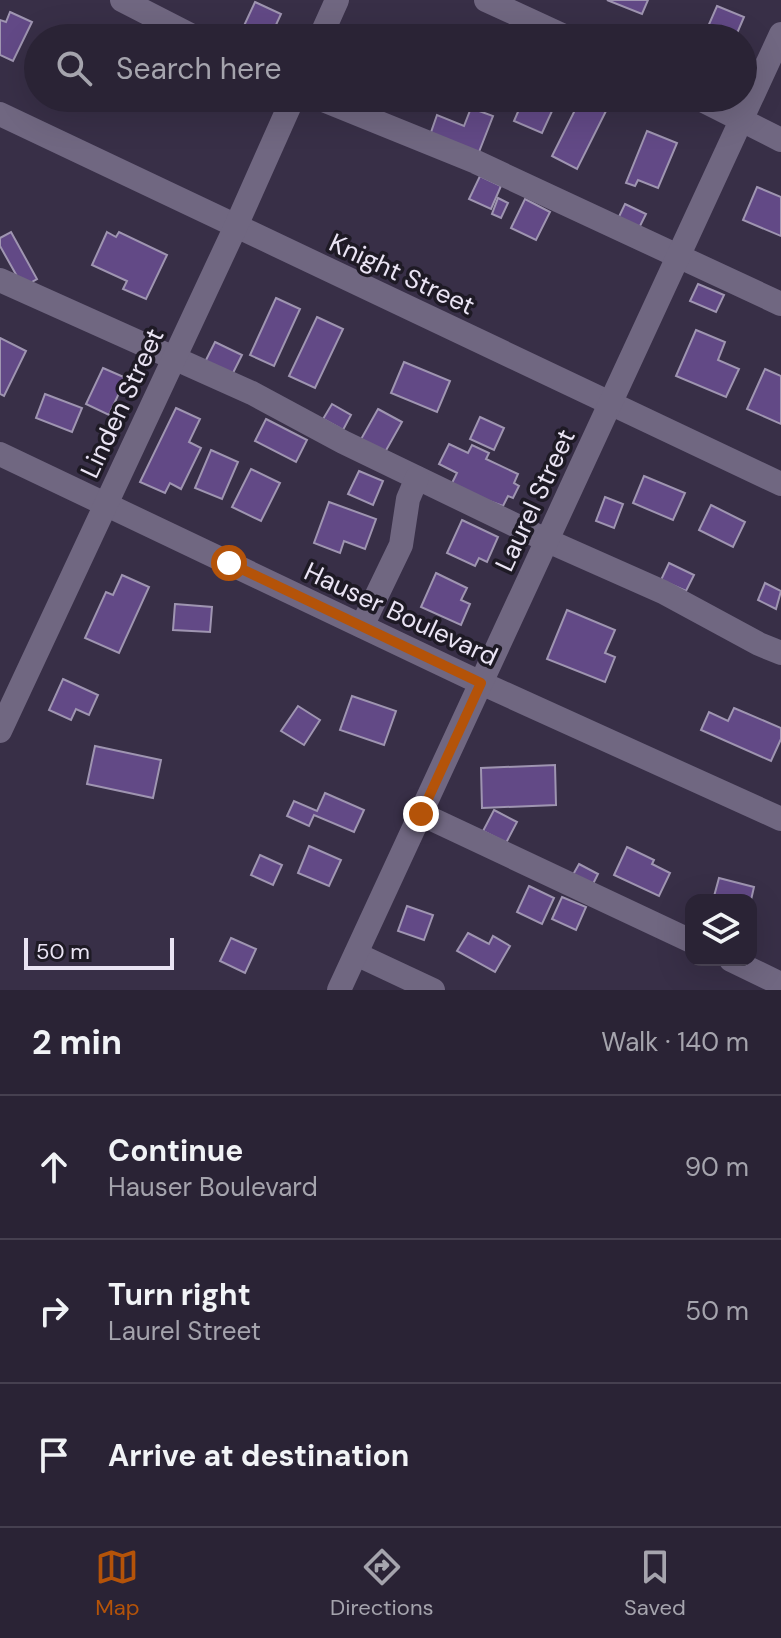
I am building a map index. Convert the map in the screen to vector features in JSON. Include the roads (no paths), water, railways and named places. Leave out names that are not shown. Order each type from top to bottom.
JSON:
[{"type":"street","points":[[122,0],[169,24]]},
{"type":"street","points":[[326,24],[337,0]]},
{"type":"street","points":[[486,0],[538,24]]},
{"type":"street","name":"Laurel Street","points":[[757,83],[781,34]]},
{"type":"street","name":"Linden Street","points":[[0,731],[287,112]]},
{"type":"street","points":[[353,112],[476,162],[781,304]]},
{"type":"street","points":[[729,112],[781,140]]},
{"type":"street","name":"Laurel Street","points":[[339,990],[611,404],[742,112]]},
{"type":"street","name":"Knight Street","points":[[0,114],[781,484]]},
{"type":"street","points":[[0,280],[252,393],[292,417],[548,541],[663,592],[781,653]]},
{"type":"street","name":"Hauser Boulevard","points":[[0,454],[481,683],[781,819]]},
{"type":"street","points":[[362,626],[401,545],[408,499],[417,478]]},
{"type":"street","points":[[421,814],[685,938]]},
{"type":"street","points":[[356,954],[433,990]]},
{"type":"street","points":[[744,966],[781,984]]}]
